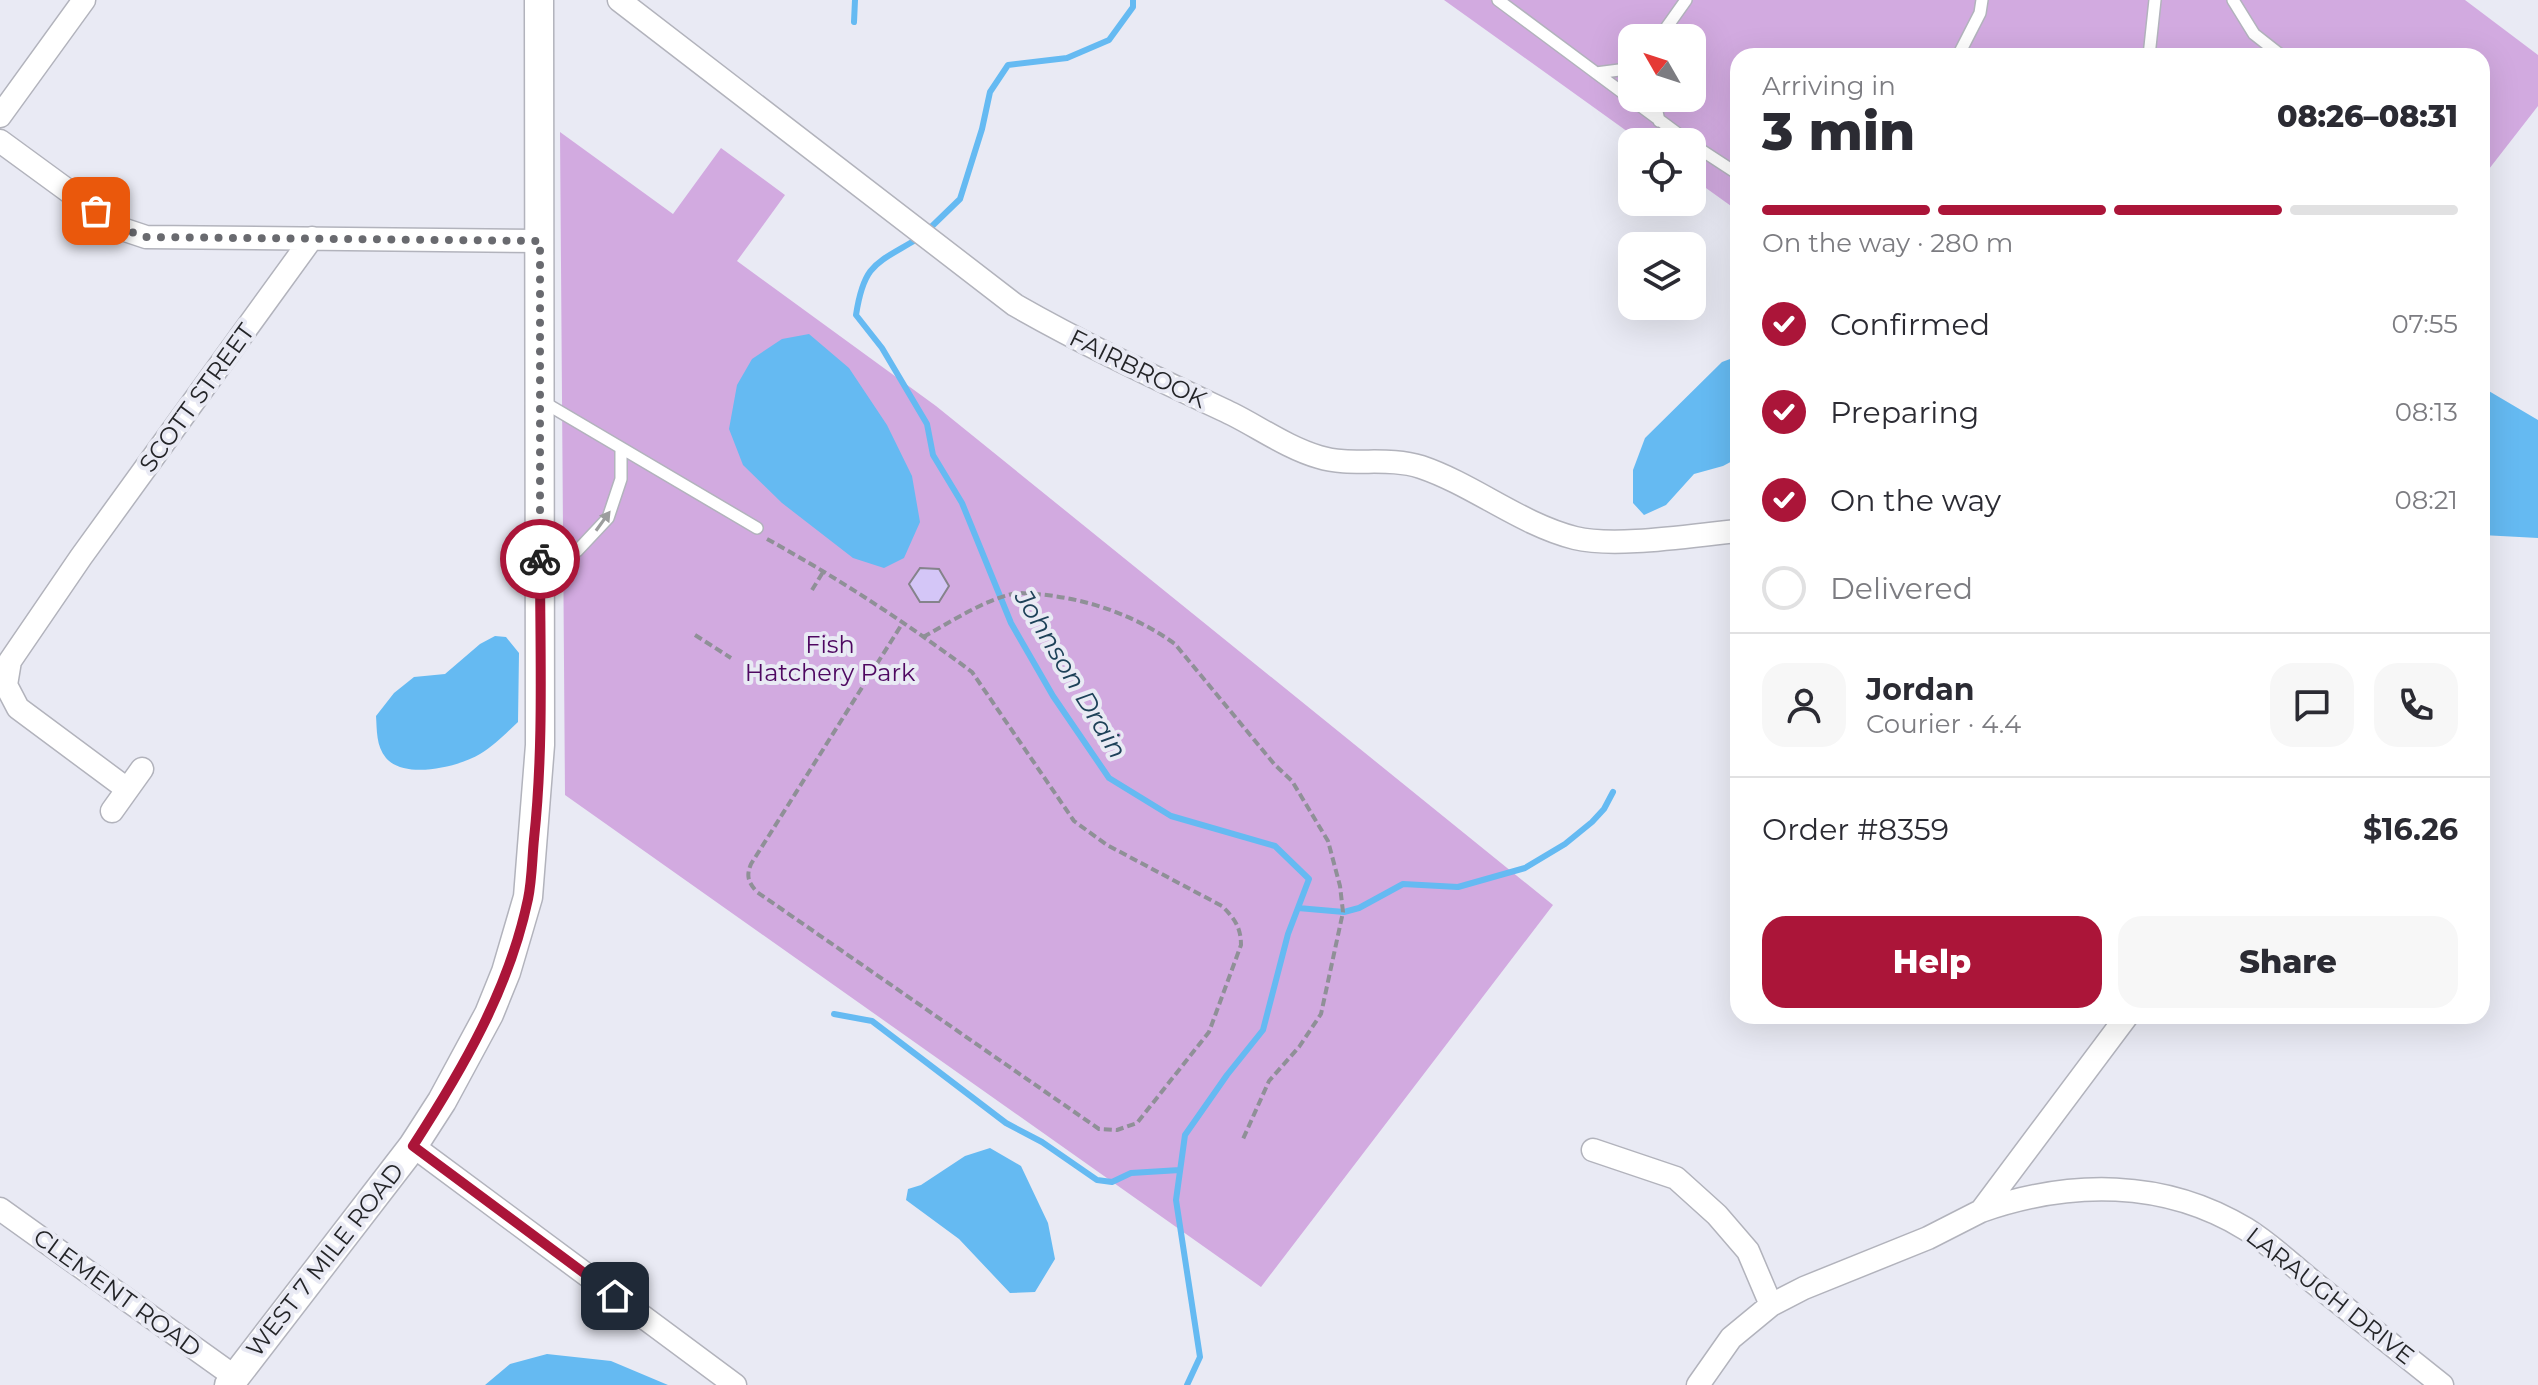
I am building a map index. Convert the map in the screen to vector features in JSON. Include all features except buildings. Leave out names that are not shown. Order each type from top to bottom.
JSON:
[{"type":"street","points":[[0,116],[84,0]]},
{"type":"street","name":"WEST 7 MILE ROAD","points":[[232,1381],[413,1146],[442,1101],[491,1009],[506,972],[528,897],[540,745],[539,0]]},
{"type":"street","name":"FAIRBROOK","points":[[619,0],[1015,305],[1080,342],[1320,458],[1354,462],[1390,461],[1417,466],[1520,515],[1587,541],[1609,542],[1730,532]]},
{"type":"street","points":[[0,141],[119,228],[146,237],[540,241]]},
{"type":"street","name":"SCOTT STREET","points":[[127,789],[27,717],[6,685],[7,670],[14,651],[312,238]]},
{"type":"street","points":[[112,811],[142,769]]},
{"type":"street","points":[[1981,1211],[2121,1024]]},
{"type":"street","points":[[413,1146],[735,1385]]},
{"type":"street","points":[[1593,1150],[1676,1178],[1717,1215],[1748,1251],[1771,1305]]},
{"type":"street","name":"LARAUGH DRIVE","points":[[1698,1385],[1731,1338],[1771,1305],[1804,1288],[1928,1238],[1981,1211],[2044,1192],[2080,1188],[2142,1191],[2198,1205],[2228,1219],[2269,1245],[2442,1385]]},
{"type":"street","name":"CLEMENT ROAD","points":[[0,1209],[232,1381]]},
{"type":"lane","points":[[1498,0],[1669,128]]},
{"type":"lane","points":[[1962,48],[1980,13],[1982,0]]},
{"type":"lane","points":[[2150,48],[2155,0]]},
{"type":"lane","points":[[2233,0],[2254,34],[2272,48]]},
{"type":"lane","points":[[1668,24],[1682,1]]},
{"type":"lane","points":[[1596,73],[1618,70]]},
{"type":"lane","points":[[1657,112],[1659,121]]},
{"type":"lane","points":[[1706,153],[1730,169]]},
{"type":"lane","points":[[540,399],[756,530]]},
{"type":"lane","points":[[540,557],[577,551],[608,518],[621,479],[621,448]]},
{"type":"path","points":[[756,530],[823,572],[922,637],[972,672],[1074,821],[1107,845],[1222,906],[1234,918],[1241,933],[1241,945],[1209,1032],[1137,1123],[1117,1130],[1099,1129],[757,892],[749,883],[747,873],[751,864],[902,624]]},
{"type":"path","points":[[812,590],[823,572]]},
{"type":"path","points":[[922,637],[986,603],[1016,593],[1055,596],[1093,605],[1155,630],[1175,644],[1275,765],[1292,781],[1328,841],[1340,886],[1343,912],[1321,1014],[1299,1047],[1269,1081],[1243,1139]]},
{"type":"path","points":[[695,635],[731,658]]},
{"type":"green space","points":[[1444,0],[2465,0],[2538,55],[2538,106],[2490,168],[2490,48],[1730,48],[1730,205],[1706,188],[1706,128],[1622,128]]},
{"type":"green space","name":"Fish Hatchery Park","points":[[560,132],[673,214],[721,148],[785,195],[737,261],[936,406],[1553,905],[1261,1287],[565,795]]},
{"type":"water","points":[[809,334],[849,368],[887,425],[912,476],[920,522],[904,558],[884,568],[853,558],[782,503],[743,465],[729,429],[737,385],[752,359],[782,339]]},
{"type":"water","points":[[1730,359],[1730,462],[1694,474],[1666,505],[1644,515],[1633,503],[1633,470],[1645,438],[1722,362]]},
{"type":"water","points":[[2490,392],[2538,420],[2538,538],[2490,535]]},
{"type":"water","points":[[495,636],[506,637],[519,653],[518,722],[480,754],[446,767],[418,770],[395,765],[386,758],[379,743],[376,716],[394,693],[414,677],[445,674],[480,644]]},
{"type":"water","points":[[990,1148],[1021,1166],[1048,1223],[1055,1259],[1035,1292],[1010,1293],[959,1239],[906,1200],[908,1189],[921,1185],[965,1156]]},
{"type":"water","points":[[547,1354],[611,1361],[668,1385],[485,1385],[510,1364]]},
{"type":"waterway","points":[[854,22],[855,0]]},
{"type":"waterway","name":"Johnson Drain","points":[[926,232],[960,199],[990,92],[1008,65],[1067,58],[1109,40],[1133,7],[1133,0]]},
{"type":"waterway","name":"Johnson Drain","points":[[917,239],[874,267],[863,285],[856,315],[882,348],[927,424],[933,455],[962,503],[1011,623],[1053,696],[1109,778],[1171,816],[1275,846],[1309,879],[1288,934],[1263,1030],[1185,1135],[1176,1200],[1200,1357],[1187,1385]]},
{"type":"waterway","points":[[1298,908],[1344,912],[1359,908],[1403,884],[1458,887],[1525,868],[1565,844],[1592,822],[1613,792]]},
{"type":"waterway","points":[[834,1014],[872,1021],[1006,1123],[1042,1142],[1097,1180],[1112,1182],[1131,1173],[1180,1170]]},
{"type":"way so far","points":[[96,211],[119,228],[146,237],[540,241],[540,559]]},
{"type":"route","points":[[540,559],[538,802],[528,897],[506,972],[483,1027],[413,1146],[615,1296]]}]
